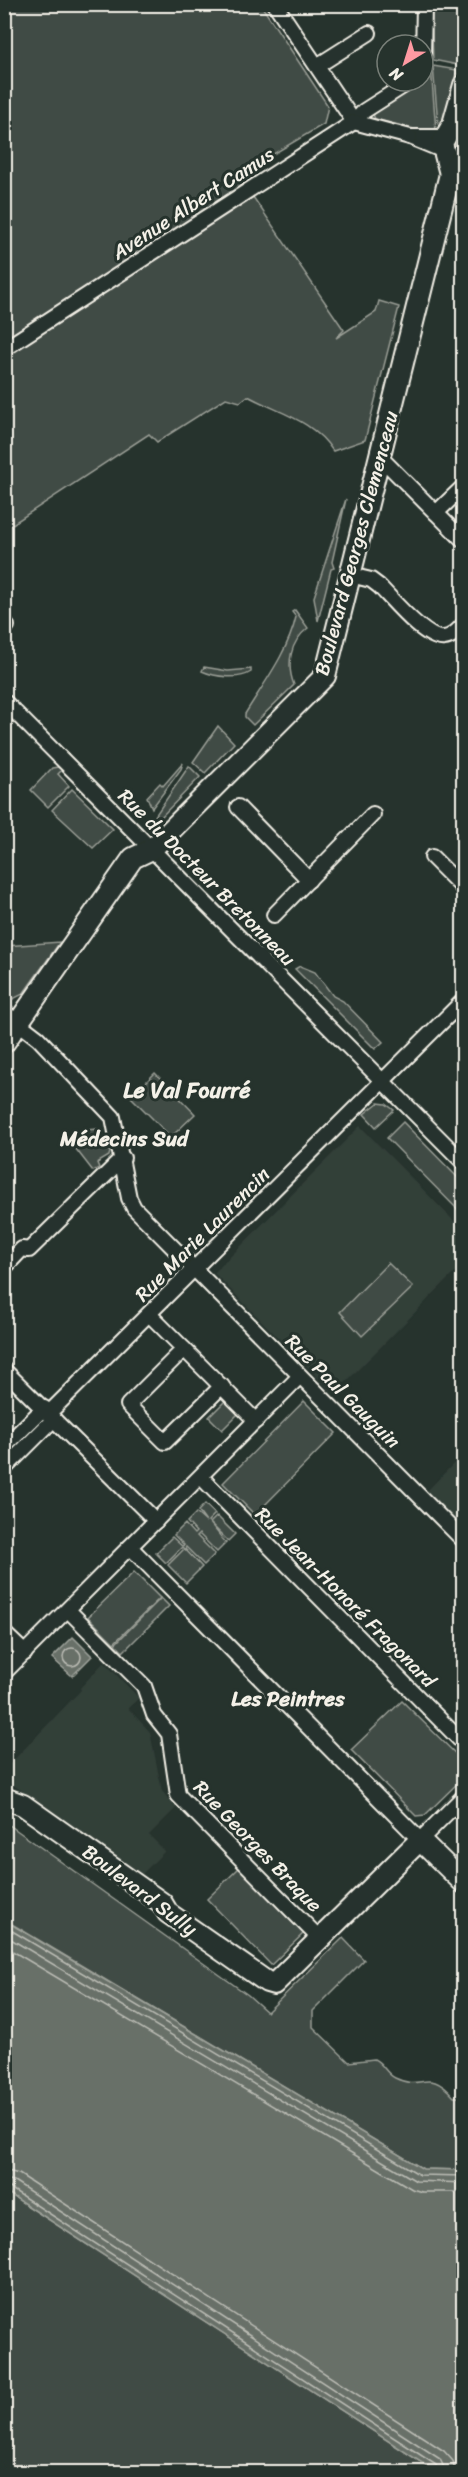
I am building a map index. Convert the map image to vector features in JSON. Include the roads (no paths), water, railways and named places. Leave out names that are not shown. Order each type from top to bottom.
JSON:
[{"type":"main road","name":"Boulevard Georges Clemenceau","points":[[4,1043],[16,1022],[143,866],[152,849],[323,679],[450,174],[456,117],[464,85]]},
{"type":"main road","name":"Boulevard Georges Clemenceau","points":[[4,1061],[16,1022]]},
{"type":"main road","name":"Boulevard Sully","points":[[4,1798],[23,1805],[162,1903],[168,1913],[267,1982],[274,1984],[320,1939]]},
{"type":"main road","points":[[320,1939],[420,1840],[464,1883]]},
{"type":"street","points":[[275,4],[354,122],[453,146]]},
{"type":"street","points":[[423,33],[424,4]]},
{"type":"street","points":[[317,66],[369,33]]},
{"type":"street","name":"Avenue Albert Camus","points":[[4,349],[354,122],[364,111],[392,93]]},
{"type":"street","points":[[380,457],[464,541]]},
{"type":"street","points":[[436,513],[464,486]]},
{"type":"street","points":[[350,574],[364,577],[379,586],[430,636],[444,638],[453,635],[464,624]]},
{"type":"street","name":"Rue du Docteur Bretonneau","points":[[4,701],[464,1163]]},
{"type":"street","points":[[238,807],[309,880]]},
{"type":"street","points":[[274,915],[373,814]]},
{"type":"street","points":[[432,857],[464,889]]},
{"type":"street","name":"Rue Marie Laurencin","points":[[49,1414],[464,1000]]},
{"type":"street","name":"Rue Paul Gauguin","points":[[16,1022],[38,1038],[113,1117],[131,1204],[464,1541]]},
{"type":"street","points":[[4,1268],[22,1249],[29,1250],[123,1158]]},
{"type":"street","points":[[149,1314],[256,1421]]},
{"type":"street","points":[[184,1349],[128,1405],[165,1442],[222,1386]]},
{"type":"street","points":[[4,1370],[156,1521]]},
{"type":"street","points":[[6,1668],[25,1653],[300,1376]]},
{"type":"street","points":[[4,1447],[49,1414]]},
{"type":"street","points":[[4,1469],[49,1414]]},
{"type":"street","name":"Rue Jean-Honoré Fragonard","points":[[201,1477],[464,1744]]},
{"type":"street","points":[[130,1547],[420,1840],[464,1796]]},
{"type":"street","name":"Rue Georges Braque","points":[[68,1610],[144,1686],[151,1710],[169,1734],[178,1795],[320,1939]]},
{"type":"street","points":[[4,1633],[25,1653]]},
{"type":"water","points":[[73,1637],[92,1656],[72,1676],[52,1658]]},
{"type":"water","points":[[4,1920],[423,2169],[463,2170],[463,2472],[436,2472],[5,2191]]},
{"type":"district","name":"Le Val Fourré","points":[[187,1090]]},
{"type":"district","name":"Médecins Sud","points":[[124,1139]]},
{"type":"district","name":"Les Peintres","points":[[288,1699]]}]
